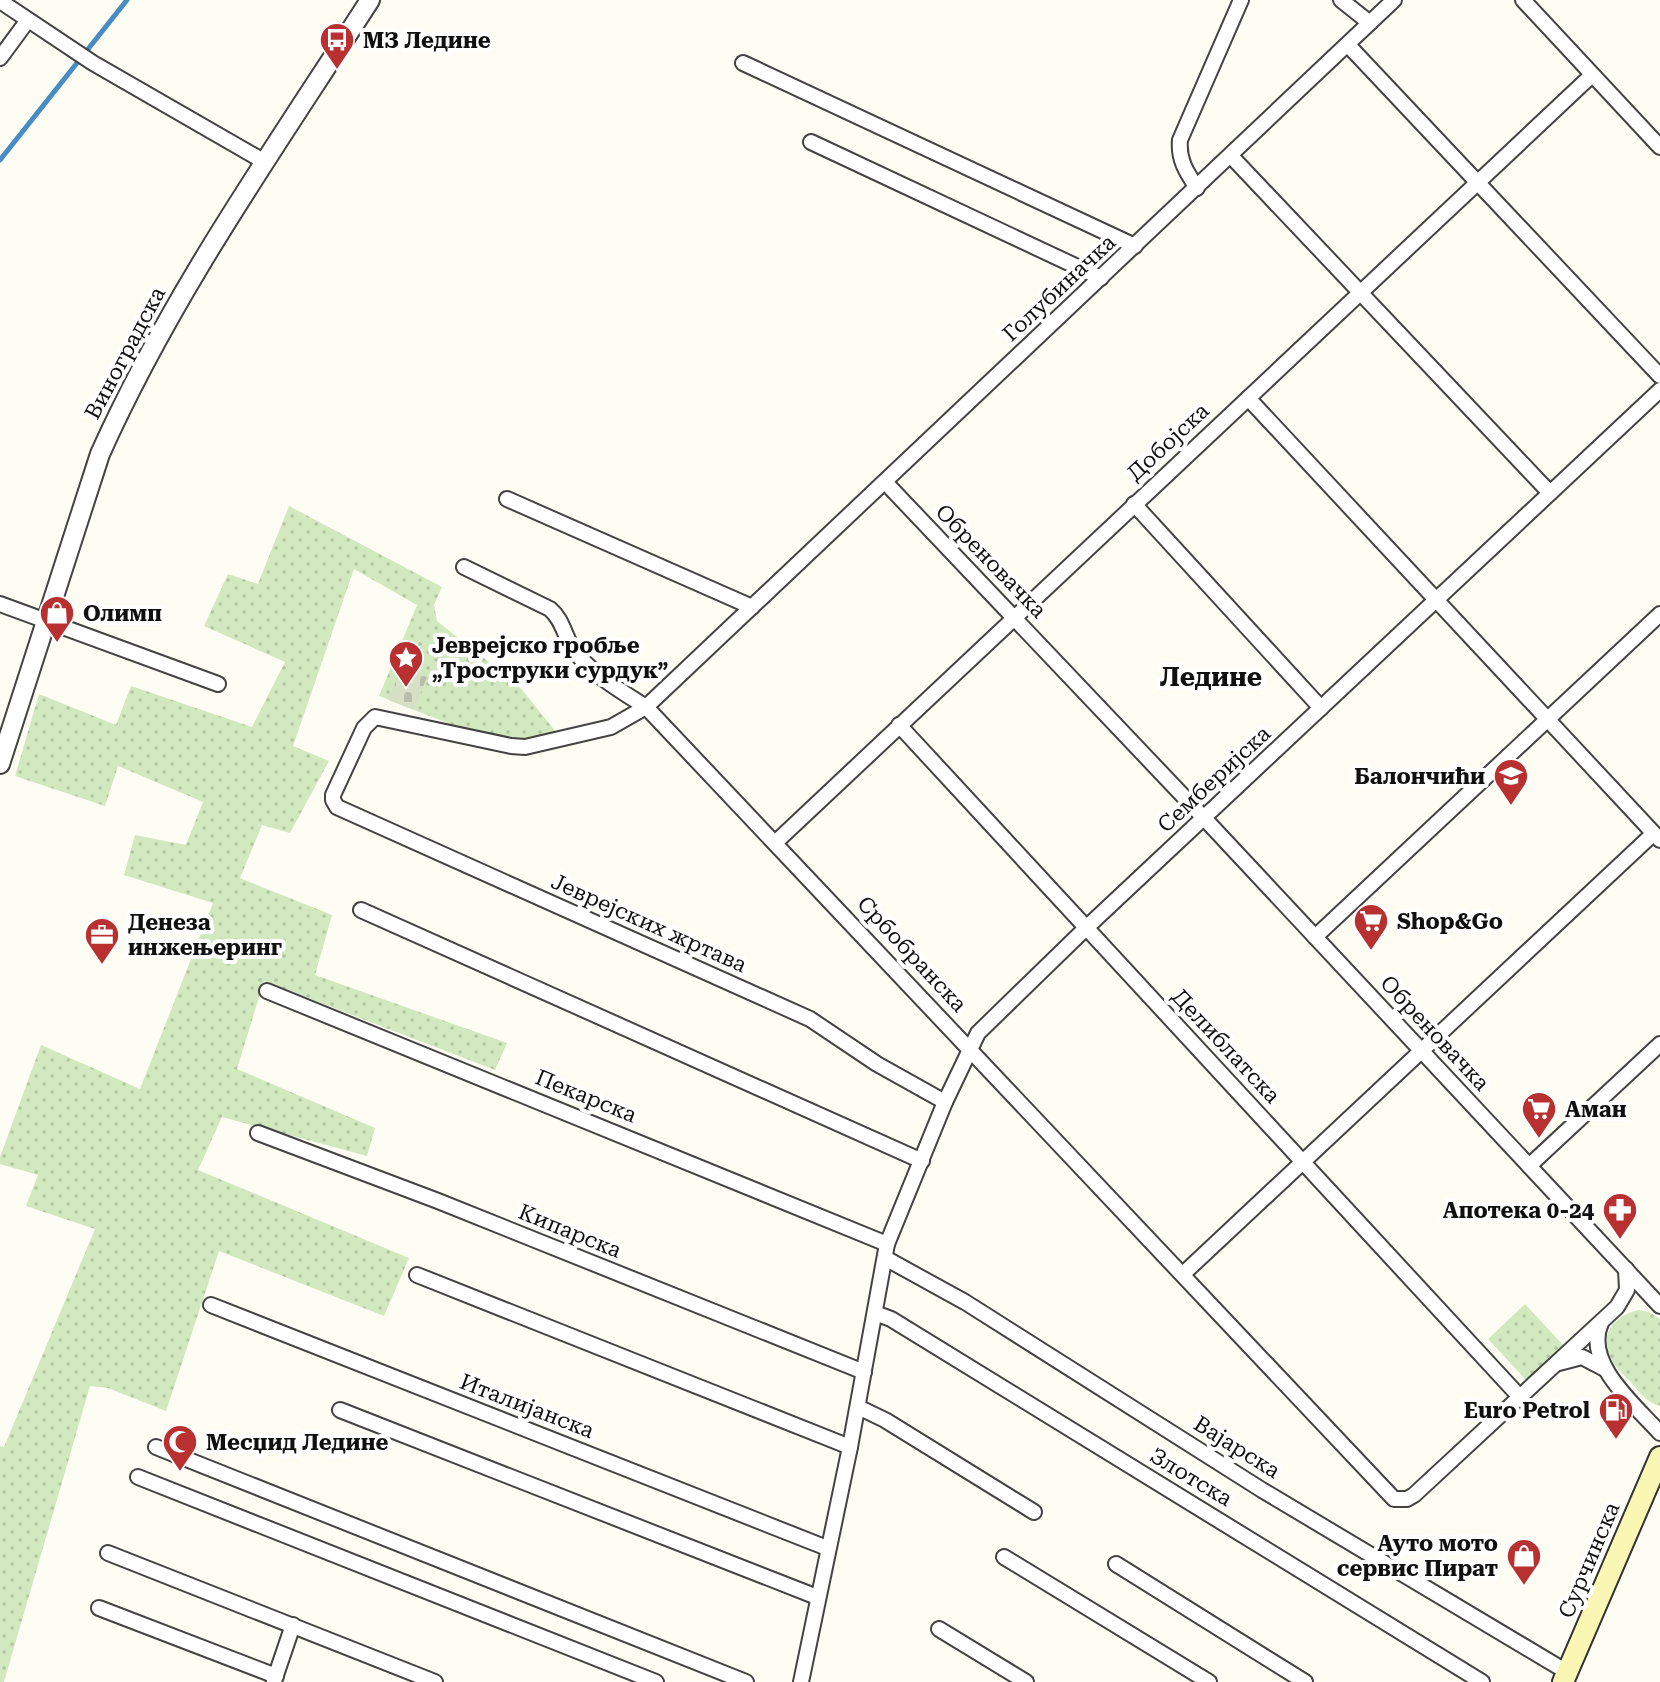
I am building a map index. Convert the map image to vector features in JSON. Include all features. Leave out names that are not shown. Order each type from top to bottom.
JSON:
[{"type":"main road","name":"Сурчинска","points":[[1565,1677],[1660,1457]]},
{"type":"street","name":"Виноградска","points":[[0,764],[100,454],[119,412],[167,320],[370,0]]},
{"type":"street","points":[[1197,188],[1181,160],[1180,140],[1241,0]]},
{"type":"street","points":[[1341,0],[1370,23]]},
{"type":"street","name":"Голубиначка","points":[[646,707],[1394,0]]},
{"type":"street","points":[[1523,0],[1660,147]]},
{"type":"street","points":[[0,1],[78,54],[265,162]]},
{"type":"street","points":[[0,58],[28,20]]},
{"type":"street","points":[[1348,45],[1660,376]]},
{"type":"street","points":[[743,63],[1135,246]]},
{"type":"street","name":"Добојска","points":[[776,842],[1592,75]]},
{"type":"street","points":[[811,142],[1101,278]]},
{"type":"street","points":[[1231,156],[1550,493]]},
{"type":"street","name":"Семберијска","points":[[801,1682],[858,1407],[886,1251],[945,1102],[984,1025],[1660,390]]},
{"type":"street","points":[[1183,1274],[1421,1051],[1657,837],[1248,398]]},
{"type":"street","name":"Обреновачка","points":[[885,482],[1657,1303]]},
{"type":"street","points":[[507,499],[752,607]]},
{"type":"street","points":[[1134,504],[1321,708]]},
{"type":"street","name":"Србобранска","points":[[464,567],[557,614],[579,656],[646,707],[1388,1494],[1400,1499],[1414,1495],[1519,1396]]},
{"type":"street","points":[[0,604],[218,684]]},
{"type":"street","points":[[1315,937],[1660,614]]},
{"type":"street","name":"Јеврејских жртава","points":[[646,707],[611,727],[525,747],[375,717],[364,728],[333,800],[337,807],[810,1019],[877,1064],[945,1102]]},
{"type":"street","name":"Делиблатска","points":[[899,725],[1519,1396]]},
{"type":"street","points":[[361,910],[922,1161]]},
{"type":"street","name":"Пекарска","points":[[267,991],[886,1251]]},
{"type":"street","points":[[1529,1166],[1660,1044]]},
{"type":"street","name":"Кипарска","points":[[258,1133],[438,1201],[864,1372]]},
{"type":"street","name":"Вајарска","points":[[886,1251],[1262,1490],[1565,1677]]},
{"type":"street","points":[[1519,1396],[1617,1307],[1627,1290],[1626,1269]]},
{"type":"street","points":[[417,1275],[850,1447]]},
{"type":"street","name":"Обреновачка","points":[[1617,1307],[1638,1300],[1657,1303]]},
{"type":"street","name":"Италијанска","points":[[211,1305],[827,1548]]},
{"type":"street","name":"Злотска","points":[[875,1313],[891,1319],[1482,1682]]},
{"type":"street","points":[[1603,1319],[1598,1330],[1597,1347],[1605,1369],[1660,1433]]},
{"type":"street","points":[[1555,1364],[1582,1357],[1605,1369]]},
{"type":"street","points":[[858,1407],[885,1420],[1034,1512]]},
{"type":"street","points":[[340,1410],[817,1597]]},
{"type":"street","points":[[156,1447],[746,1682]]},
{"type":"street","points":[[138,1477],[656,1682]]},
{"type":"street","points":[[108,1553],[435,1682]]},
{"type":"street","points":[[1004,1557],[1209,1682]]},
{"type":"street","points":[[1116,1564],[1305,1682]]},
{"type":"street","points":[[99,1608],[275,1679],[293,1625]]},
{"type":"street","points":[[939,1629],[1026,1682]]},
{"type":"green space","points":[[289,506],[442,587],[434,605],[437,621],[519,686],[556,732],[519,739],[455,726],[379,696],[417,605],[354,569],[293,746],[329,761],[290,833],[262,825],[240,878],[332,915],[315,975],[507,1043],[495,1070],[264,981],[237,1069],[375,1128],[367,1156],[222,1117],[198,1170],[409,1258],[384,1316],[219,1251],[166,1411],[108,1388],[90,1386],[4,1682],[0,1682],[0,1446],[4,1447],[95,1229],[26,1206],[38,1175],[0,1164],[0,1157],[41,1045],[140,1089],[213,903],[124,875],[135,835],[186,845],[203,802],[118,766],[105,806],[15,776],[39,694],[116,725],[131,686],[252,727],[285,662],[204,626],[228,574],[258,584]]},
{"type":"green space","points":[[403,666],[427,677],[414,710],[388,700]]},
{"type":"green space","points":[[1525,1304],[1563,1345],[1526,1380],[1488,1339]]},
{"type":"green space","points":[[1639,1310],[1660,1319],[1660,1406],[1644,1397],[1612,1361],[1607,1349],[1606,1341],[1612,1326],[1624,1316]]},
{"type":"waterway","points":[[0,160],[127,0]]},
{"type":"place","name":"МЗ Ледине","points":[[337,71]]},
{"type":"place","name":"Олимп","points":[[57,644]]},
{"type":"place","name":"Јеврејско гробље „Троструки сурдук”","points":[[406,689]]},
{"type":"place","name":"Балончићи","points":[[1511,807]]},
{"type":"place","name":"Shop&Go","points":[[1371,952]]},
{"type":"place","name":"Денеза инжењеринг","points":[[102,966]]},
{"type":"place","name":"Аман","points":[[1539,1140]]},
{"type":"place","name":"Апотека 0-24","points":[[1620,1241]]},
{"type":"place","name":"Euro Petrol","points":[[1616,1441]]},
{"type":"place","name":"Месџид Ледине","points":[[180,1473]]},
{"type":"place","name":"Ауто мото сервис Пират","points":[[1524,1587]]},
{"type":"district","name":"Ледине","points":[[1211,677]]}]
